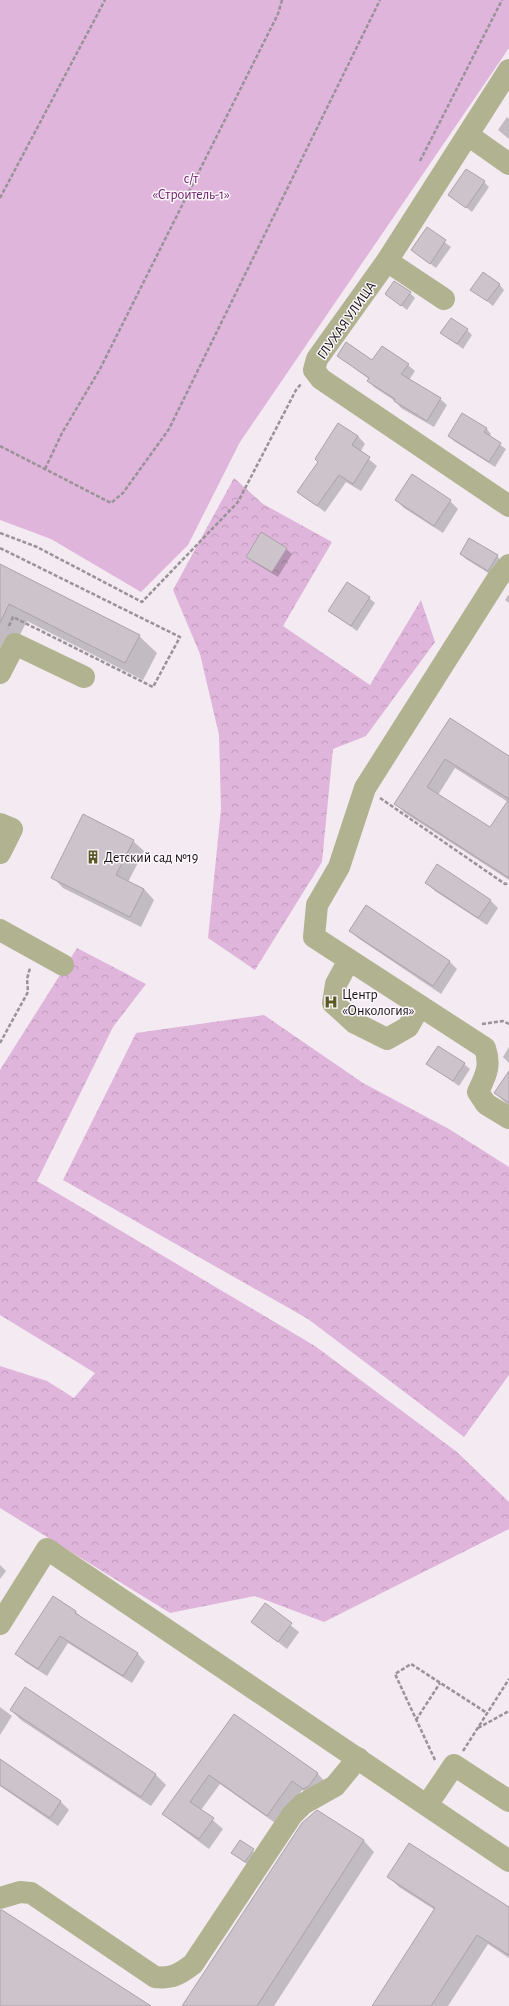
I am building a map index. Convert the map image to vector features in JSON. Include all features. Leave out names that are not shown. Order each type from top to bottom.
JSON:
[{"type":"street","name":"ГЛУХАЯ УЛИЦА","points":[[509,70],[388,261],[317,359],[314,370],[321,379],[509,506]]},
{"type":"street","points":[[468,135],[509,164]]},
{"type":"street","points":[[388,261],[444,299]]},
{"type":"street","points":[[509,565],[498,578],[365,788],[339,867],[317,905],[314,937],[485,1048],[489,1060],[486,1073],[478,1092],[486,1104],[509,1118]]},
{"type":"street","points":[[0,673],[15,644],[84,677]]},
{"type":"street","points":[[0,824],[12,829],[0,853]]},
{"type":"street","points":[[0,930],[63,965]]},
{"type":"street","points":[[349,960],[336,984],[333,1003],[355,1023],[387,1039],[408,1027],[420,1006]]},
{"type":"street","points":[[0,1624],[47,1549],[358,1758],[509,1862]]},
{"type":"street","points":[[0,1898],[20,1892],[31,1893],[155,1977],[167,1979],[178,1975],[193,1964],[292,1815],[303,1804],[335,1786],[358,1758]]},
{"type":"street","points":[[427,1805],[449,1772],[509,1801]]},
{"type":"path","points":[[0,198],[105,0]]},
{"type":"path","points":[[45,469],[62,433],[100,369],[278,14],[282,0]]},
{"type":"path","points":[[0,446],[111,503],[123,493],[165,435],[380,0]]},
{"type":"path","points":[[420,161],[502,0]]},
{"type":"path","points":[[0,533],[37,548],[142,602],[238,502],[296,390],[314,370]]},
{"type":"path","points":[[0,548],[180,637],[153,688],[13,617],[6,630]]},
{"type":"path","points":[[365,788],[505,884],[509,883]]},
{"type":"path","points":[[0,1043],[28,992],[27,979],[36,951]]},
{"type":"path","points":[[487,1713],[411,1664],[395,1674],[416,1720],[449,1772],[509,1679]]},
{"type":"path","points":[[416,1720],[440,1683]]},
{"type":"path","points":[[477,1728],[509,1711]]},
{"type":"green space","name":"с/т «Строитель-1»","points":[[0,0],[509,0],[509,48],[240,442],[188,545],[141,592],[51,539],[0,520]]},
{"type":"green space","points":[[234,478],[263,504],[332,542],[283,626],[370,685],[421,600],[435,642],[366,736],[333,749],[322,862],[255,970],[208,938],[221,809],[219,735],[200,654],[173,590]]},
{"type":"green space","points":[[77,948],[146,984],[113,1027],[37,1181],[315,1346],[457,1452],[509,1502],[509,1529],[324,1622],[255,1596],[170,1613],[0,1508],[0,1366],[47,1381],[74,1398],[95,1373],[0,1315],[0,1070]]},
{"type":"green space","points":[[264,1015],[363,1083],[449,1129],[509,1167],[509,1375],[464,1437],[308,1319],[63,1180],[136,1033]]},
{"type":"building","points":[[466,169],[485,181],[466,208],[448,195]]},
{"type":"building","points":[[427,227],[446,240],[430,264],[411,250]]},
{"type":"building","points":[[483,272],[500,284],[487,301],[470,290]]},
{"type":"building","points":[[394,281],[411,292],[401,306],[385,294]]},
{"type":"building","points":[[451,318],[468,329],[457,344],[440,333]]},
{"type":"building","points":[[346,342],[372,360],[382,346],[409,364],[401,374],[441,398],[427,421],[394,401],[395,399],[367,381],[369,378],[337,356]]},
{"type":"building","points":[[462,413],[487,428],[484,432],[501,443],[489,462],[448,436]]},
{"type":"building","points":[[338,423],[358,436],[352,445],[370,457],[353,484],[339,475],[317,506],[297,492],[318,462],[315,459]]},
{"type":"building","points":[[412,474],[451,500],[434,526],[395,500]]},
{"type":"building","points":[[261,532],[287,548],[272,572],[246,557]]},
{"type":"building","points":[[469,538],[498,555],[488,571],[460,554]]},
{"type":"building","points":[[0,564],[140,635],[125,663],[9,604],[0,623]]},
{"type":"building","points":[[347,582],[370,597],[351,626],[328,611]]},
{"type":"building","points":[[450,718],[509,756],[509,799],[509,878],[394,804]],"holes":[[[445,759],[509,799],[490,827],[427,787]]]},
{"type":"building","name":"Детский сад №19","points":[[83,814],[134,840],[116,875],[144,889],[130,917],[51,878]]},
{"type":"building","points":[[437,864],[491,900],[478,918],[425,883]]},
{"type":"building","points":[[366,905],[450,961],[433,986],[349,931]]},
{"type":"building","points":[[438,1046],[465,1063],[453,1081],[426,1064]]},
{"type":"building","points":[[509,1071],[509,1103],[494,1093]]},
{"type":"building","points":[[53,1596],[76,1611],[75,1613],[138,1653],[123,1676],[60,1636],[38,1669],[15,1654]]},
{"type":"building","points":[[265,1603],[292,1623],[278,1642],[251,1622]]},
{"type":"building","points":[[25,1687],[156,1774],[141,1797],[10,1710]]},
{"type":"building","points":[[234,1714],[318,1773],[309,1786],[303,1789],[292,1781],[267,1816],[209,1775],[190,1802],[214,1818],[199,1839],[162,1814]]},
{"type":"building","points":[[0,1759],[61,1801],[50,1818],[0,1785]]},
{"type":"building","points":[[317,1810],[364,1840],[257,2006],[182,2006],[302,1823]]},
{"type":"building","points":[[240,1840],[254,1849],[245,1862],[231,1853]]},
{"type":"building","points":[[409,1843],[509,1907],[509,1955],[477,1935],[431,2006],[372,2006],[435,1908],[387,1877]]},
{"type":"building","points":[[0,1910],[2,1910],[151,2006],[0,2006]]},
{"type":"place","name":"Детский сад №19","points":[[93,857]]},
{"type":"place","name":"Центр «Онкология»","points":[[331,1002]]}]
